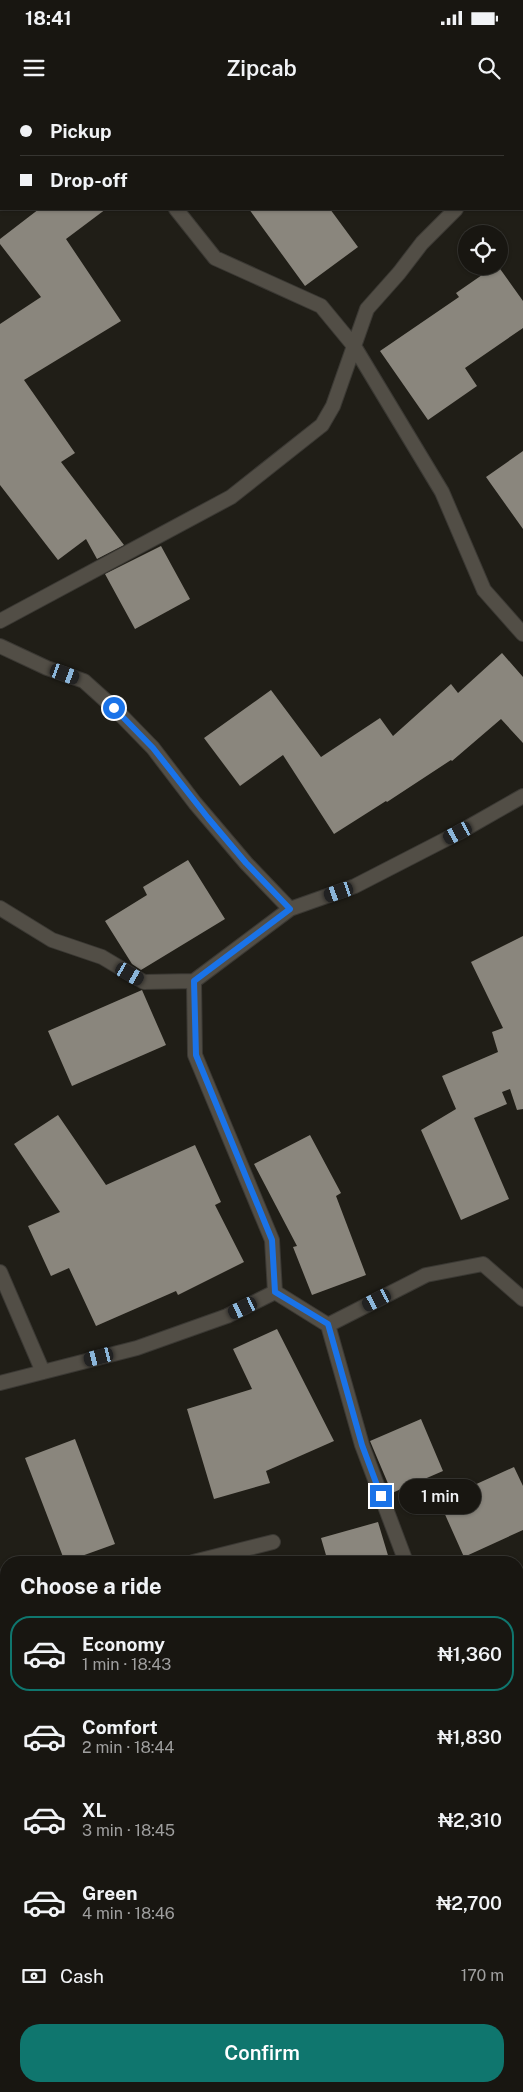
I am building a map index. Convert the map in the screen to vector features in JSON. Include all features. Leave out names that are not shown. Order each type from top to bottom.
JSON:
[{"type":"street","points":[[177,210],[215,258],[321,306],[354,346],[442,492],[484,590],[523,634]]},
{"type":"street","points":[[0,621],[231,497],[322,426],[333,406],[367,309],[422,243],[455,210]]},
{"type":"street","points":[[0,646],[47,668],[84,681],[114,708],[153,748],[202,811],[246,863],[290,909]]},
{"type":"street","points":[[0,908],[52,940],[102,957],[144,982],[194,981],[290,909],[355,886],[458,833],[523,796]]},
{"type":"street","points":[[194,981],[196,1055],[272,1240],[275,1292]]},
{"type":"street","points":[[328,1324],[426,1275],[483,1264],[523,1299]]},
{"type":"street","points":[[0,1272],[43,1372]]},
{"type":"street","points":[[275,1292],[328,1324],[362,1445],[404,1556]]},
{"type":"street","points":[[0,1383],[137,1348],[227,1316],[275,1292]]},
{"type":"street","points":[[217,1556],[273,1542]]},
{"type":"building","points":[[38,210],[105,210],[66,239],[121,321],[24,380],[75,453],[61,462],[124,545],[97,559],[86,539],[58,560],[0,485],[0,324],[41,297],[0,244],[0,239]]},
{"type":"building","points":[[250,210],[331,210],[358,247],[305,286]]},
{"type":"building","points":[[482,275],[504,275],[523,301],[523,328],[465,368],[477,386],[428,420],[380,351],[459,297],[456,293]]},
{"type":"building","points":[[523,451],[523,529],[486,477]]},
{"type":"building","points":[[161,546],[190,599],[135,629],[105,574]]},
{"type":"building","points":[[502,653],[523,677],[523,743],[501,719],[452,761],[334,834],[283,755],[240,786],[204,738],[271,690],[321,757],[380,718],[393,736],[451,684],[458,693]]},
{"type":"building","points":[[188,860],[225,919],[141,970],[132,964],[105,921],[147,895],[143,887]]},
{"type":"building","points":[[523,936],[523,1109],[517,1110],[510,1089],[502,1092],[507,1104],[474,1118],[509,1199],[461,1220],[421,1130],[456,1109],[442,1076],[498,1052],[492,1032],[503,1028],[471,962]]},
{"type":"building","points":[[142,990],[166,1045],[72,1086],[48,1031]]},
{"type":"building","points":[[58,1115],[106,1185],[195,1145],[221,1202],[215,1205],[244,1262],[178,1295],[176,1291],[96,1326],[69,1268],[51,1276],[28,1226],[60,1212],[14,1144]]},
{"type":"building","points":[[310,1135],[341,1193],[336,1196],[366,1275],[312,1295],[293,1247],[297,1246],[254,1164]]},
{"type":"building","points":[[277,1329],[334,1441],[266,1471],[270,1483],[214,1499],[187,1409],[252,1389],[233,1349]]},
{"type":"building","points":[[421,1419],[443,1471],[392,1493],[370,1441]]},
{"type":"building","points":[[75,1439],[115,1544],[82,1556],[63,1556],[25,1458]]},
{"type":"building","points":[[514,1467],[523,1486],[523,1530],[464,1556],[439,1501]]},
{"type":"building","points":[[378,1522],[388,1556],[326,1556],[321,1538]]},
{"type":"route","points":[[114,708],[153,748],[246,863],[290,909],[194,981],[196,1055],[272,1240],[275,1292],[328,1324],[362,1445],[381,1496]]}]
